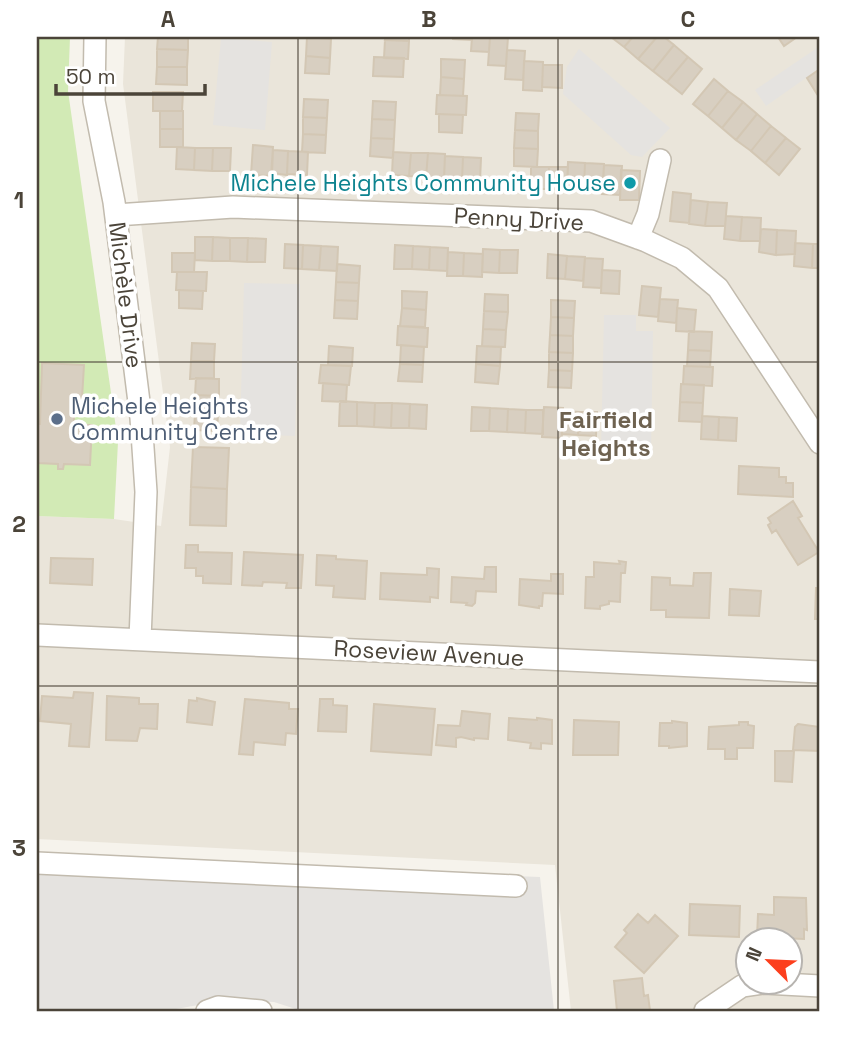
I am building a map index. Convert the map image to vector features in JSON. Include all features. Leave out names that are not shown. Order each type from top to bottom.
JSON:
[{"type":"street","name":"Michèle Drive","points":[[95,37],[94,101],[116,215],[140,407],[146,492],[141,639]]},
{"type":"street","points":[[638,238],[648,214],[660,160]]},
{"type":"street","name":"Penny Drive","points":[[116,215],[233,207],[591,221],[682,258],[719,288],[820,443]]},
{"type":"street","name":"Roseview Avenue","points":[[37,635],[820,672]]},
{"type":"street","points":[[37,863],[516,886]]},
{"type":"street","points":[[705,1011],[742,986],[764,983],[820,986]]},
{"type":"street","points":[[206,1011],[218,1007],[261,1011]]},
{"type":"shaded area","points":[[125,37],[820,37],[820,1011],[571,1011],[555,865],[37,839],[37,516],[114,519],[161,526],[170,447],[123,84]]},
{"type":"shaded area","points":[[221,38],[272,42],[265,130],[213,125]]},
{"type":"shaded area","points":[[817,48],[820,53],[820,68],[766,106],[755,90]]},
{"type":"shaded area","points":[[579,49],[670,128],[642,157],[631,155],[563,94],[567,67]]},
{"type":"shaded area","points":[[244,283],[300,284],[295,436],[240,434]]},
{"type":"shaded area","points":[[604,315],[636,315],[636,331],[653,331],[651,452],[601,451]]},
{"type":"shaded area","points":[[37,856],[540,877],[554,1011],[302,1011],[274,1002],[226,1000],[165,1011],[37,1011]]},
{"type":"green space","points":[[37,37],[70,37],[68,91],[118,442],[114,519],[37,516]]},
{"type":"building","points":[[158,37],[188,37],[188,50],[157,49]]},
{"type":"building","points":[[307,37],[331,39],[330,58],[306,56]]},
{"type":"building","points":[[386,37],[409,37],[409,41],[385,40]]},
{"type":"building","points":[[472,37],[472,40],[453,39]]},
{"type":"building","points":[[472,37],[490,37],[489,52],[471,51]]},
{"type":"building","points":[[490,37],[508,37],[506,66],[488,65]]},
{"type":"building","points":[[611,37],[633,37],[624,47]]},
{"type":"building","points":[[633,37],[657,37],[638,59],[624,47]]},
{"type":"building","points":[[657,37],[664,37],[674,45],[653,71],[638,59]]},
{"type":"building","points":[[778,37],[797,37],[784,46]]},
{"type":"building","points":[[385,40],[409,41],[408,59],[384,58]]},
{"type":"building","points":[[674,45],[688,57],[667,82],[653,71]]},
{"type":"building","points":[[157,49],[188,50],[187,67],[157,67]]},
{"type":"building","points":[[507,50],[525,51],[523,80],[505,79]]},
{"type":"building","points":[[306,56],[330,58],[329,74],[305,73]]},
{"type":"building","points":[[374,57],[404,58],[403,77],[373,76]]},
{"type":"building","points":[[688,57],[702,69],[682,94],[667,82]]},
{"type":"building","points":[[441,59],[465,60],[464,79],[441,77]]},
{"type":"building","points":[[524,61],[543,62],[542,91],[523,90]]},
{"type":"building","points":[[543,65],[562,65],[562,88],[542,87]]},
{"type":"building","points":[[157,67],[187,67],[187,85],[156,84]]},
{"type":"building","points":[[820,69],[820,92],[817,94],[807,78]]},
{"type":"building","points":[[441,77],[464,79],[463,96],[440,95]]},
{"type":"building","points":[[714,79],[728,91],[708,116],[693,104]]},
{"type":"building","points":[[728,91],[743,102],[722,128],[708,116]]},
{"type":"building","points":[[153,92],[183,92],[182,111],[153,111]]},
{"type":"building","points":[[437,95],[467,96],[466,115],[436,114]]},
{"type":"building","points":[[304,99],[328,100],[327,118],[303,117]]},
{"type":"building","points":[[373,101],[396,102],[395,120],[372,119]]},
{"type":"building","points":[[743,102],[757,114],[736,140],[722,128]]},
{"type":"building","points":[[160,111],[183,111],[183,129],[160,129]]},
{"type":"building","points":[[516,113],[539,114],[538,131],[515,130]]},
{"type":"building","points":[[439,114],[463,115],[462,133],[439,132]]},
{"type":"building","points":[[757,114],[771,126],[751,151],[736,140]]},
{"type":"building","points":[[303,117],[327,118],[326,135],[303,134]]},
{"type":"building","points":[[372,119],[395,120],[394,139],[371,138]]},
{"type":"building","points":[[771,126],[786,138],[765,163],[751,151]]},
{"type":"building","points":[[160,129],[183,129],[183,147],[160,147]]},
{"type":"building","points":[[515,130],[538,131],[538,149],[514,148]]},
{"type":"building","points":[[303,134],[326,135],[325,153],[302,152]]},
{"type":"building","points":[[371,138],[394,139],[393,158],[370,156]]},
{"type":"building","points":[[786,138],[800,149],[779,175],[765,163]]},
{"type":"building","points":[[253,145],[273,147],[271,176],[251,175]]},
{"type":"building","points":[[177,147],[195,148],[194,170],[176,169]]},
{"type":"building","points":[[195,148],[213,148],[212,171],[194,170]]},
{"type":"building","points":[[213,148],[231,148],[230,171],[212,171]]},
{"type":"building","points":[[514,148],[538,149],[537,167],[514,166]]},
{"type":"building","points":[[273,150],[288,151],[287,175],[272,173]]},
{"type":"building","points":[[288,151],[308,152],[307,175],[287,174]]},
{"type":"building","points":[[393,152],[411,153],[409,176],[392,175]]},
{"type":"building","points":[[411,153],[428,153],[426,177],[409,176]]},
{"type":"building","points":[[428,153],[445,154],[444,178],[426,177]]},
{"type":"building","points":[[445,156],[463,157],[462,180],[444,180]]},
{"type":"building","points":[[463,157],[481,158],[480,181],[462,180]]},
{"type":"building","points":[[568,162],[585,163],[584,186],[567,186]]},
{"type":"building","points":[[585,163],[604,164],[603,187],[584,186]]},
{"type":"building","points":[[604,165],[622,166],[620,195],[602,194]]},
{"type":"building","points":[[531,167],[549,167],[548,189],[531,189]]},
{"type":"building","points":[[549,167],[568,167],[567,190],[548,189]]},
{"type":"building","name":"Michele Heights Community House","points":[[621,170],[640,171],[639,200],[620,200]]},
{"type":"building","points":[[673,192],[691,194],[689,223],[670,221]]},
{"type":"building","points":[[691,200],[708,202],[705,226],[689,224]]},
{"type":"building","points":[[708,202],[727,203],[725,226],[705,226]]},
{"type":"building","points":[[726,216],[742,217],[740,241],[724,239]]},
{"type":"building","points":[[742,217],[761,218],[760,241],[740,241]]},
{"type":"building","points":[[761,229],[777,230],[776,255],[759,252]]},
{"type":"building","points":[[777,230],[796,231],[795,254],[776,255]]},
{"type":"building","points":[[195,237],[213,237],[212,261],[195,260]]},
{"type":"building","points":[[213,237],[230,238],[230,261],[212,261]]},
{"type":"building","points":[[230,238],[248,238],[247,262],[230,261]]},
{"type":"building","points":[[248,238],[266,239],[265,262],[247,262]]},
{"type":"building","points":[[795,243],[813,244],[812,268],[794,266]]},
{"type":"building","points":[[285,244],[303,245],[302,269],[284,268]]},
{"type":"building","points":[[813,244],[820,244],[820,268],[812,268]]},
{"type":"building","points":[[303,245],[321,246],[319,270],[302,269]]},
{"type":"building","points":[[395,245],[413,246],[412,269],[394,269]]},
{"type":"building","points":[[321,246],[338,247],[337,271],[319,270]]},
{"type":"building","points":[[413,246],[430,247],[429,270],[412,269]]},
{"type":"building","points":[[430,247],[448,248],[447,271],[429,270]]},
{"type":"building","points":[[483,249],[500,250],[499,273],[482,272]]},
{"type":"building","points":[[500,250],[518,250],[517,273],[499,273]]},
{"type":"building","points":[[448,252],[464,253],[463,276],[447,276]]},
{"type":"building","points":[[172,253],[195,253],[194,272],[172,272]]},
{"type":"building","points":[[464,253],[483,254],[482,277],[463,276]]},
{"type":"building","points":[[548,254],[567,256],[565,279],[547,278]]},
{"type":"building","points":[[567,256],[585,257],[583,281],[565,279]]},
{"type":"building","points":[[585,258],[603,259],[601,288],[583,287]]},
{"type":"building","points":[[337,264],[360,266],[359,283],[336,282]]},
{"type":"building","points":[[602,270],[620,271],[619,294],[601,293]]},
{"type":"building","points":[[177,272],[207,272],[206,291],[176,290]]},
{"type":"building","points":[[336,282],[359,283],[358,301],[335,300]]},
{"type":"building","points":[[642,286],[661,288],[658,317],[639,315]]},
{"type":"building","points":[[179,290],[203,291],[202,309],[179,308]]},
{"type":"building","points":[[402,291],[427,292],[426,310],[402,308]]},
{"type":"building","points":[[485,294],[508,295],[508,312],[484,311]]},
{"type":"building","points":[[660,299],[678,300],[676,323],[658,321]]},
{"type":"building","points":[[335,300],[358,301],[357,319],[334,318]]},
{"type":"building","points":[[551,300],[575,301],[574,318],[551,317]]},
{"type":"building","points":[[402,308],[426,310],[425,327],[400,326]]},
{"type":"building","points":[[677,308],[696,310],[694,332],[676,331]]},
{"type":"building","points":[[484,311],[508,312],[506,330],[483,329]]},
{"type":"building","points":[[551,317],[574,318],[573,336],[550,335]]},
{"type":"building","points":[[398,326],[428,328],[427,347],[397,345]]},
{"type":"building","points":[[483,329],[506,330],[505,347],[482,346]]},
{"type":"building","points":[[689,331],[712,332],[711,351],[688,350]]},
{"type":"building","points":[[550,335],[573,336],[573,353],[549,352]]},
{"type":"building","points":[[192,343],[215,344],[214,361],[191,361]]},
{"type":"building","points":[[401,345],[424,347],[423,365],[400,364]]},
{"type":"building","points":[[329,346],[353,348],[352,366],[328,365]]},
{"type":"building","points":[[477,346],[501,347],[500,366],[476,364]]},
{"type":"building","points":[[688,350],[711,351],[710,367],[687,366]]},
{"type":"building","points":[[549,352],[573,353],[572,371],[549,370]]},
{"type":"building","points":[[191,361],[214,361],[214,378],[190,379]]},
{"type":"building","name":"Michele Heights Community Centre","points":[[42,363],[84,365],[81,415],[74,414],[74,425],[92,425],[90,465],[64,464],[63,469],[58,469],[58,464],[37,463]]},
{"type":"building","points":[[400,364],[423,365],[422,382],[398,381]]},
{"type":"building","points":[[476,364],[500,366],[498,384],[475,382]]},
{"type":"building","points":[[321,365],[351,366],[349,385],[319,383]]},
{"type":"building","points":[[684,366],[713,367],[712,386],[683,384]]},
{"type":"building","points":[[549,370],[572,371],[571,388],[548,387]]},
{"type":"building","points":[[196,378],[219,379],[219,396],[195,395]]},
{"type":"building","points":[[323,383],[347,385],[346,402],[322,401]]},
{"type":"building","points":[[681,384],[704,385],[703,403],[680,402]]},
{"type":"building","points":[[195,395],[219,396],[218,414],[195,413]]},
{"type":"building","points":[[340,401],[357,402],[357,426],[339,426]]},
{"type":"building","points":[[357,402],[375,403],[374,427],[357,426]]},
{"type":"building","points":[[680,402],[703,403],[702,422],[679,421]]},
{"type":"building","points":[[375,403],[392,403],[391,428],[374,427]]},
{"type":"building","points":[[392,403],[410,404],[409,428],[391,428]]},
{"type":"building","points":[[410,404],[427,405],[426,429],[409,428]]},
{"type":"building","points":[[472,407],[490,408],[489,431],[471,431]]},
{"type":"building","points":[[544,407],[563,408],[562,438],[542,437]]},
{"type":"building","points":[[490,408],[508,409],[507,432],[489,431]]},
{"type":"building","points":[[508,409],[526,410],[525,433],[507,432]]},
{"type":"building","points":[[526,410],[543,410],[543,434],[525,433]]},
{"type":"building","points":[[563,411],[579,412],[578,435],[562,434]]},
{"type":"building","points":[[579,412],[597,412],[596,436],[578,435]]},
{"type":"building","points":[[195,413],[218,414],[217,431],[194,430]]},
{"type":"building","points":[[702,416],[719,417],[718,440],[701,439]]},
{"type":"building","points":[[719,417],[737,418],[736,441],[718,440]]},
{"type":"building","points":[[193,447],[229,448],[227,489],[191,487]]},
{"type":"building","points":[[739,466],[779,468],[779,477],[786,477],[786,483],[793,483],[793,497],[738,494]]},
{"type":"building","points":[[191,487],[227,489],[226,526],[190,525]]},
{"type":"building","points":[[793,501],[802,516],[798,518],[819,552],[798,565],[776,530],[772,533],[768,525],[771,523],[768,518]]},
{"type":"building","points":[[186,545],[198,545],[198,552],[232,553],[231,584],[203,583],[203,576],[196,576],[196,568],[185,568]]},
{"type":"building","points":[[244,552],[303,555],[301,588],[286,588],[287,583],[242,585]]},
{"type":"building","points":[[317,555],[367,561],[365,599],[333,597],[334,586],[316,585]]},
{"type":"building","points":[[51,558],[93,559],[92,585],[50,583]]},
{"type":"building","points":[[619,561],[626,562],[625,573],[621,573],[620,602],[609,601],[609,604],[600,606],[600,609],[585,608],[586,577],[594,577],[594,562],[620,564]]},
{"type":"building","points":[[485,567],[496,567],[496,592],[476,591],[475,603],[472,606],[451,602],[452,577],[484,579]]},
{"type":"building","points":[[427,568],[439,569],[438,598],[430,597],[430,602],[380,599],[381,573],[427,575]]},
{"type":"building","points":[[694,573],[711,573],[709,618],[666,617],[666,610],[651,610],[652,577],[670,578],[670,585],[693,586]]},
{"type":"building","points":[[551,574],[563,574],[563,594],[543,593],[542,606],[539,608],[519,605],[520,579],[551,581]]},
{"type":"building","points":[[816,588],[820,588],[820,619],[815,619]]},
{"type":"building","points":[[730,589],[761,591],[759,616],[729,615]]},
{"type":"building","points":[[74,692],[93,693],[89,747],[69,746],[71,724],[40,721],[42,696],[73,698]]},
{"type":"building","points":[[107,696],[139,698],[139,704],[158,704],[157,729],[140,728],[137,741],[106,740]]},
{"type":"building","points":[[197,698],[215,702],[212,725],[187,722],[189,700],[197,701]]},
{"type":"building","points":[[245,699],[289,703],[289,709],[298,709],[296,734],[286,733],[285,745],[254,742],[253,755],[239,754]]},
{"type":"building","points":[[320,699],[333,699],[333,705],[347,706],[346,732],[318,731]]},
{"type":"building","points":[[374,704],[435,709],[431,755],[371,751]]},
{"type":"building","points":[[462,711],[490,714],[488,739],[461,737],[456,738],[456,747],[436,745],[438,725],[460,726]]},
{"type":"building","points":[[509,718],[552,720],[552,744],[541,743],[541,749],[530,748],[531,743],[508,740]]},
{"type":"building","points":[[574,720],[619,722],[618,755],[573,755]]},
{"type":"building","points":[[739,722],[748,722],[748,725],[754,726],[753,748],[737,748],[737,759],[725,759],[725,749],[708,749],[709,727],[739,725]]},
{"type":"building","points":[[660,723],[687,723],[687,746],[659,746]]},
{"type":"building","points":[[798,724],[820,727],[820,751],[793,750],[795,727]]},
{"type":"building","points":[[775,751],[794,751],[792,782],[775,781]]},
{"type":"building","points":[[774,897],[806,898],[807,930],[804,926],[757,926],[758,914],[774,915]]},
{"type":"building","points":[[690,904],[740,906],[739,926],[734,926],[734,937],[689,935]]},
{"type":"building","points":[[638,914],[648,923],[655,915],[678,936],[644,973],[615,947],[627,933],[624,930]]},
{"type":"building","points":[[642,978],[644,996],[648,995],[650,1011],[617,1011],[614,981]]},
{"type":"place","name":"Michele Heights Community House","points":[[630,183]]},
{"type":"place","name":"Michele Heights Community Centre","points":[[57,419]]},
{"type":"district","name":"Fairfield Heights","points":[[606,433]]}]
